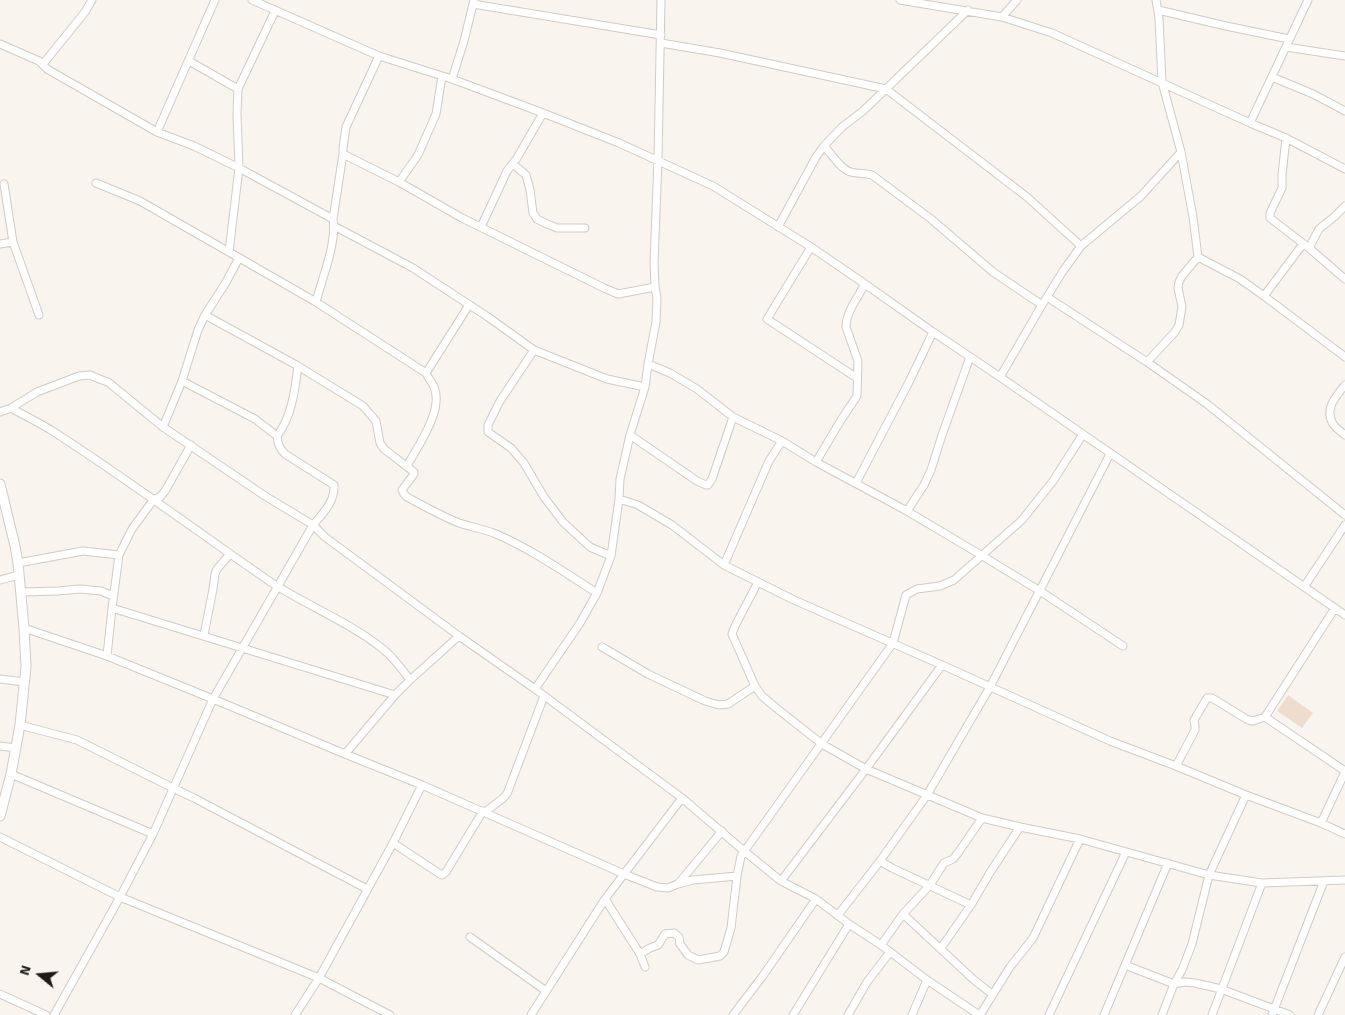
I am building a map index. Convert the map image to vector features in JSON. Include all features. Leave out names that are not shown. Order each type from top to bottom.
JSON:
[{"type":"main road","points":[[0,484],[2,502],[16,546],[22,592],[26,667],[16,748],[0,816]]},
{"type":"street","points":[[43,64],[85,12],[92,0]]},
{"type":"street","points":[[157,132],[215,0]]},
{"type":"street","points":[[252,0],[379,56],[452,79],[619,143],[713,186],[811,247],[1345,615]]},
{"type":"street","points":[[535,689],[580,622],[597,592],[611,556],[620,479],[630,435],[645,387],[656,322],[657,298],[654,263],[661,0]]},
{"type":"street","points":[[900,0],[1002,17],[1052,33],[1286,138],[1345,169]]},
{"type":"street","points":[[1002,17],[1017,0]]},
{"type":"street","points":[[1147,362],[1175,332],[1179,325],[1182,307],[1178,288],[1179,282],[1198,257],[1181,152],[1162,82],[1156,0]]},
{"type":"street","points":[[1250,123],[1308,0]]},
{"type":"street","points":[[452,79],[474,2],[661,39],[886,89],[1027,197],[1080,246]]},
{"type":"street","points":[[778,227],[816,157],[824,146],[842,126],[886,89],[968,10]]},
{"type":"street","points":[[1158,10],[1289,39]]},
{"type":"street","points":[[229,252],[239,168],[238,89],[275,11]]},
{"type":"street","points":[[0,44],[39,61],[47,69],[157,132],[194,146],[239,168],[413,268],[534,350],[607,379],[645,387]]},
{"type":"street","points":[[1286,48],[1345,56]]},
{"type":"street","points":[[316,302],[333,241],[333,222],[346,127],[379,56]]},
{"type":"street","points":[[189,61],[238,89]]},
{"type":"street","points":[[399,182],[418,155],[436,114],[442,76]]},
{"type":"street","points":[[1272,76],[1345,111]]},
{"type":"street","points":[[481,228],[507,171],[543,113]]},
{"type":"street","points":[[1286,138],[1282,188],[1269,216],[1345,279]]},
{"type":"street","points":[[824,146],[844,168],[853,173],[862,172],[872,175],[931,219],[992,272],[1042,305]]},
{"type":"street","points":[[1000,377],[1042,305],[1080,246],[1141,196],[1181,152]]},
{"type":"street","points":[[343,154],[399,182],[481,228],[618,294],[655,287]]},
{"type":"street","points":[[512,164],[526,175],[533,213],[538,219],[557,228],[584,228]]},
{"type":"street","points":[[96,183],[140,201],[316,302],[426,374],[435,388],[436,402],[433,416],[406,466]]},
{"type":"street","points":[[4,184],[13,242],[39,314]]},
{"type":"street","points":[[1264,296],[1319,229],[1345,206]]},
{"type":"street","points":[[0,244],[13,242]]},
{"type":"street","points":[[811,247],[767,319],[857,378]]},
{"type":"street","points":[[1198,257],[1240,279],[1345,357]]},
{"type":"street","points":[[163,426],[182,381],[198,330],[239,258]]},
{"type":"street","points":[[816,462],[840,420],[858,396],[858,362],[846,322],[865,284]]},
{"type":"street","points":[[1047,297],[1208,404],[1345,515]]},
{"type":"street","points":[[426,374],[469,305]]},
{"type":"street","points":[[205,315],[298,366],[363,406],[376,422],[380,443],[384,449],[414,472],[402,490],[407,497],[454,521],[494,533],[520,546],[597,592]]},
{"type":"street","points":[[856,483],[933,332]]},
{"type":"street","points":[[534,350],[500,401],[488,425],[488,432],[511,448],[524,463],[544,496],[563,522],[590,547],[611,556]]},
{"type":"street","points":[[907,511],[924,485],[931,470],[970,357]]},
{"type":"street","points":[[648,364],[697,389],[732,417],[782,441],[816,462],[907,511],[1040,591],[1123,646]]},
{"type":"street","points":[[277,436],[283,429],[288,415],[295,389],[298,366]]},
{"type":"street","points":[[0,412],[11,408],[37,392],[80,376],[90,375],[108,382],[163,426],[265,496],[313,525],[325,537],[459,636],[535,689],[682,798],[781,881],[816,899],[927,980],[980,1015],[1010,967],[1033,938],[1080,839]]},
{"type":"street","points":[[54,1015],[153,834],[213,699],[313,525],[329,506],[333,497],[334,485],[285,454],[278,444],[277,436],[255,420],[182,381]]},
{"type":"street","points":[[1345,385],[1333,400],[1330,408],[1334,425],[1345,435]]},
{"type":"street","points":[[11,408],[53,431],[278,586],[342,622],[383,649],[399,665],[410,680]]},
{"type":"street","points":[[630,435],[697,481],[708,485],[712,479],[732,417]]},
{"type":"street","points":[[640,954],[658,946],[665,934],[674,933],[679,937],[680,944],[688,955],[698,960],[720,956],[724,952],[731,928],[741,856],[893,643],[906,595],[917,590],[947,584],[954,580],[1022,520],[1054,481],[1084,434]]},
{"type":"street","points":[[724,565],[769,461],[782,441]]},
{"type":"street","points":[[107,656],[119,555],[132,528],[154,499],[160,497],[165,491],[191,445]]},
{"type":"street","points":[[838,915],[880,861],[927,795],[990,687],[1110,454]]},
{"type":"street","points":[[619,498],[638,505],[672,525],[724,565],[794,600],[1110,742],[1176,766],[1345,834]]},
{"type":"street","points":[[1304,587],[1345,525]]},
{"type":"street","points":[[18,563],[72,552],[119,555]]},
{"type":"street","points":[[204,636],[214,589],[215,574],[230,554]]},
{"type":"street","points":[[0,580],[19,575]]},
{"type":"street","points":[[758,582],[734,626],[732,634],[754,686],[775,708],[822,744],[866,769],[982,818],[1020,828],[1080,839],[1210,875],[1262,883],[1345,880]]},
{"type":"street","points":[[22,592],[80,589],[101,591],[113,596]]},
{"type":"street","points":[[112,608],[396,695]]},
{"type":"street","points":[[1176,766],[1195,730],[1194,720],[1207,698],[1212,698],[1248,720],[1253,721],[1265,718],[1335,608]]},
{"type":"street","points":[[24,628],[107,656],[213,699],[422,785],[649,884],[668,888],[693,880],[737,876]]},
{"type":"street","points":[[345,754],[410,680],[459,636]]},
{"type":"street","points":[[602,647],[648,674],[705,701],[719,705],[728,704],[754,686]]},
{"type":"street","points":[[781,881],[942,665]]},
{"type":"street","points":[[0,679],[24,682]]},
{"type":"street","points":[[393,843],[440,874],[444,874],[484,812],[506,794],[544,696]]},
{"type":"street","points":[[1265,718],[1345,772],[1321,823]]},
{"type":"street","points":[[20,725],[77,740],[194,798],[367,889]]},
{"type":"street","points":[[0,746],[16,748]]},
{"type":"street","points":[[11,774],[153,834]]},
{"type":"street","points":[[295,1015],[319,978],[393,843],[422,785]]},
{"type":"street","points":[[1162,1015],[1192,944],[1210,875],[1246,795]]},
{"type":"street","points":[[531,1015],[605,899],[682,798]]},
{"type":"street","points":[[881,945],[903,914],[930,885],[944,864],[958,854],[982,818]]},
{"type":"street","points":[[940,948],[971,905],[1020,828]]},
{"type":"street","points":[[678,884],[722,831]]},
{"type":"street","points":[[0,837],[120,897],[319,978],[390,1015]]},
{"type":"street","points":[[1048,1015],[1126,852]]},
{"type":"street","points":[[880,861],[971,905]]},
{"type":"street","points":[[1104,1015],[1168,863]]},
{"type":"street","points":[[1273,1012],[1324,880]]},
{"type":"street","points":[[1212,1015],[1262,883]]},
{"type":"street","points":[[605,899],[640,954],[645,967]]},
{"type":"street","points":[[733,1015],[816,899]]},
{"type":"street","points":[[903,914],[974,980],[992,994]]},
{"type":"street","points":[[793,1015],[848,924]]},
{"type":"street","points":[[470,937],[546,991]]},
{"type":"street","points":[[848,1015],[867,982],[890,952]]},
{"type":"street","points":[[1318,1015],[1345,957]]},
{"type":"street","points":[[1125,965],[1174,984],[1195,983],[1221,989],[1273,1012],[1290,1015]]},
{"type":"street","points":[[912,1015],[927,980]]},
{"type":"street","points":[[0,994],[46,1015]]},
{"type":"shaded area","points":[[1288,695],[1313,713],[1302,728],[1277,711]]}]
